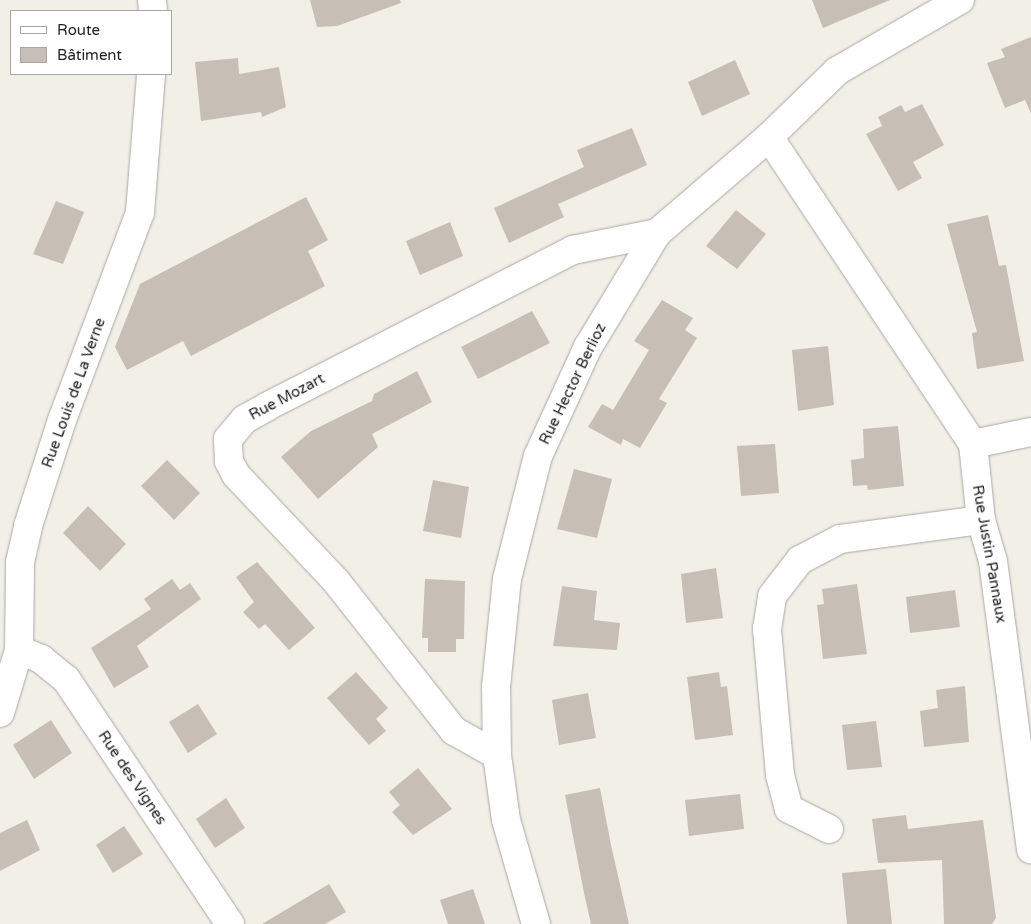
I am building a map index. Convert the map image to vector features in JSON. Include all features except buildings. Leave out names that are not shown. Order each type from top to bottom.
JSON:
[{"type":"street","name":"Rue Hector Berlioz","points":[[536,924],[506,820],[496,755],[496,687],[507,578],[538,456],[588,348],[657,233],[769,137],[837,71],[943,3]]},
{"type":"street","name":"Rue Louis de La Verne","points":[[0,713],[18,650],[20,562],[28,526],[62,420],[140,212],[151,75]]},
{"type":"street","name":"Rue Justin Pannaux","points":[[769,137],[973,444],[980,520],[993,561],[1020,687],[1031,850]]},
{"type":"street","name":"Rue Mozart","points":[[496,755],[454,731],[335,580],[236,475],[229,462],[228,439],[245,419],[268,406],[573,250],[657,233]]},
{"type":"street","points":[[973,444],[1031,432]]},
{"type":"street","points":[[828,829],[789,809],[780,775],[767,629],[772,596],[800,560],[840,539],[980,520]]},
{"type":"street","name":"Rue des Vignes","points":[[18,650],[41,659],[66,679],[230,924]]}]
